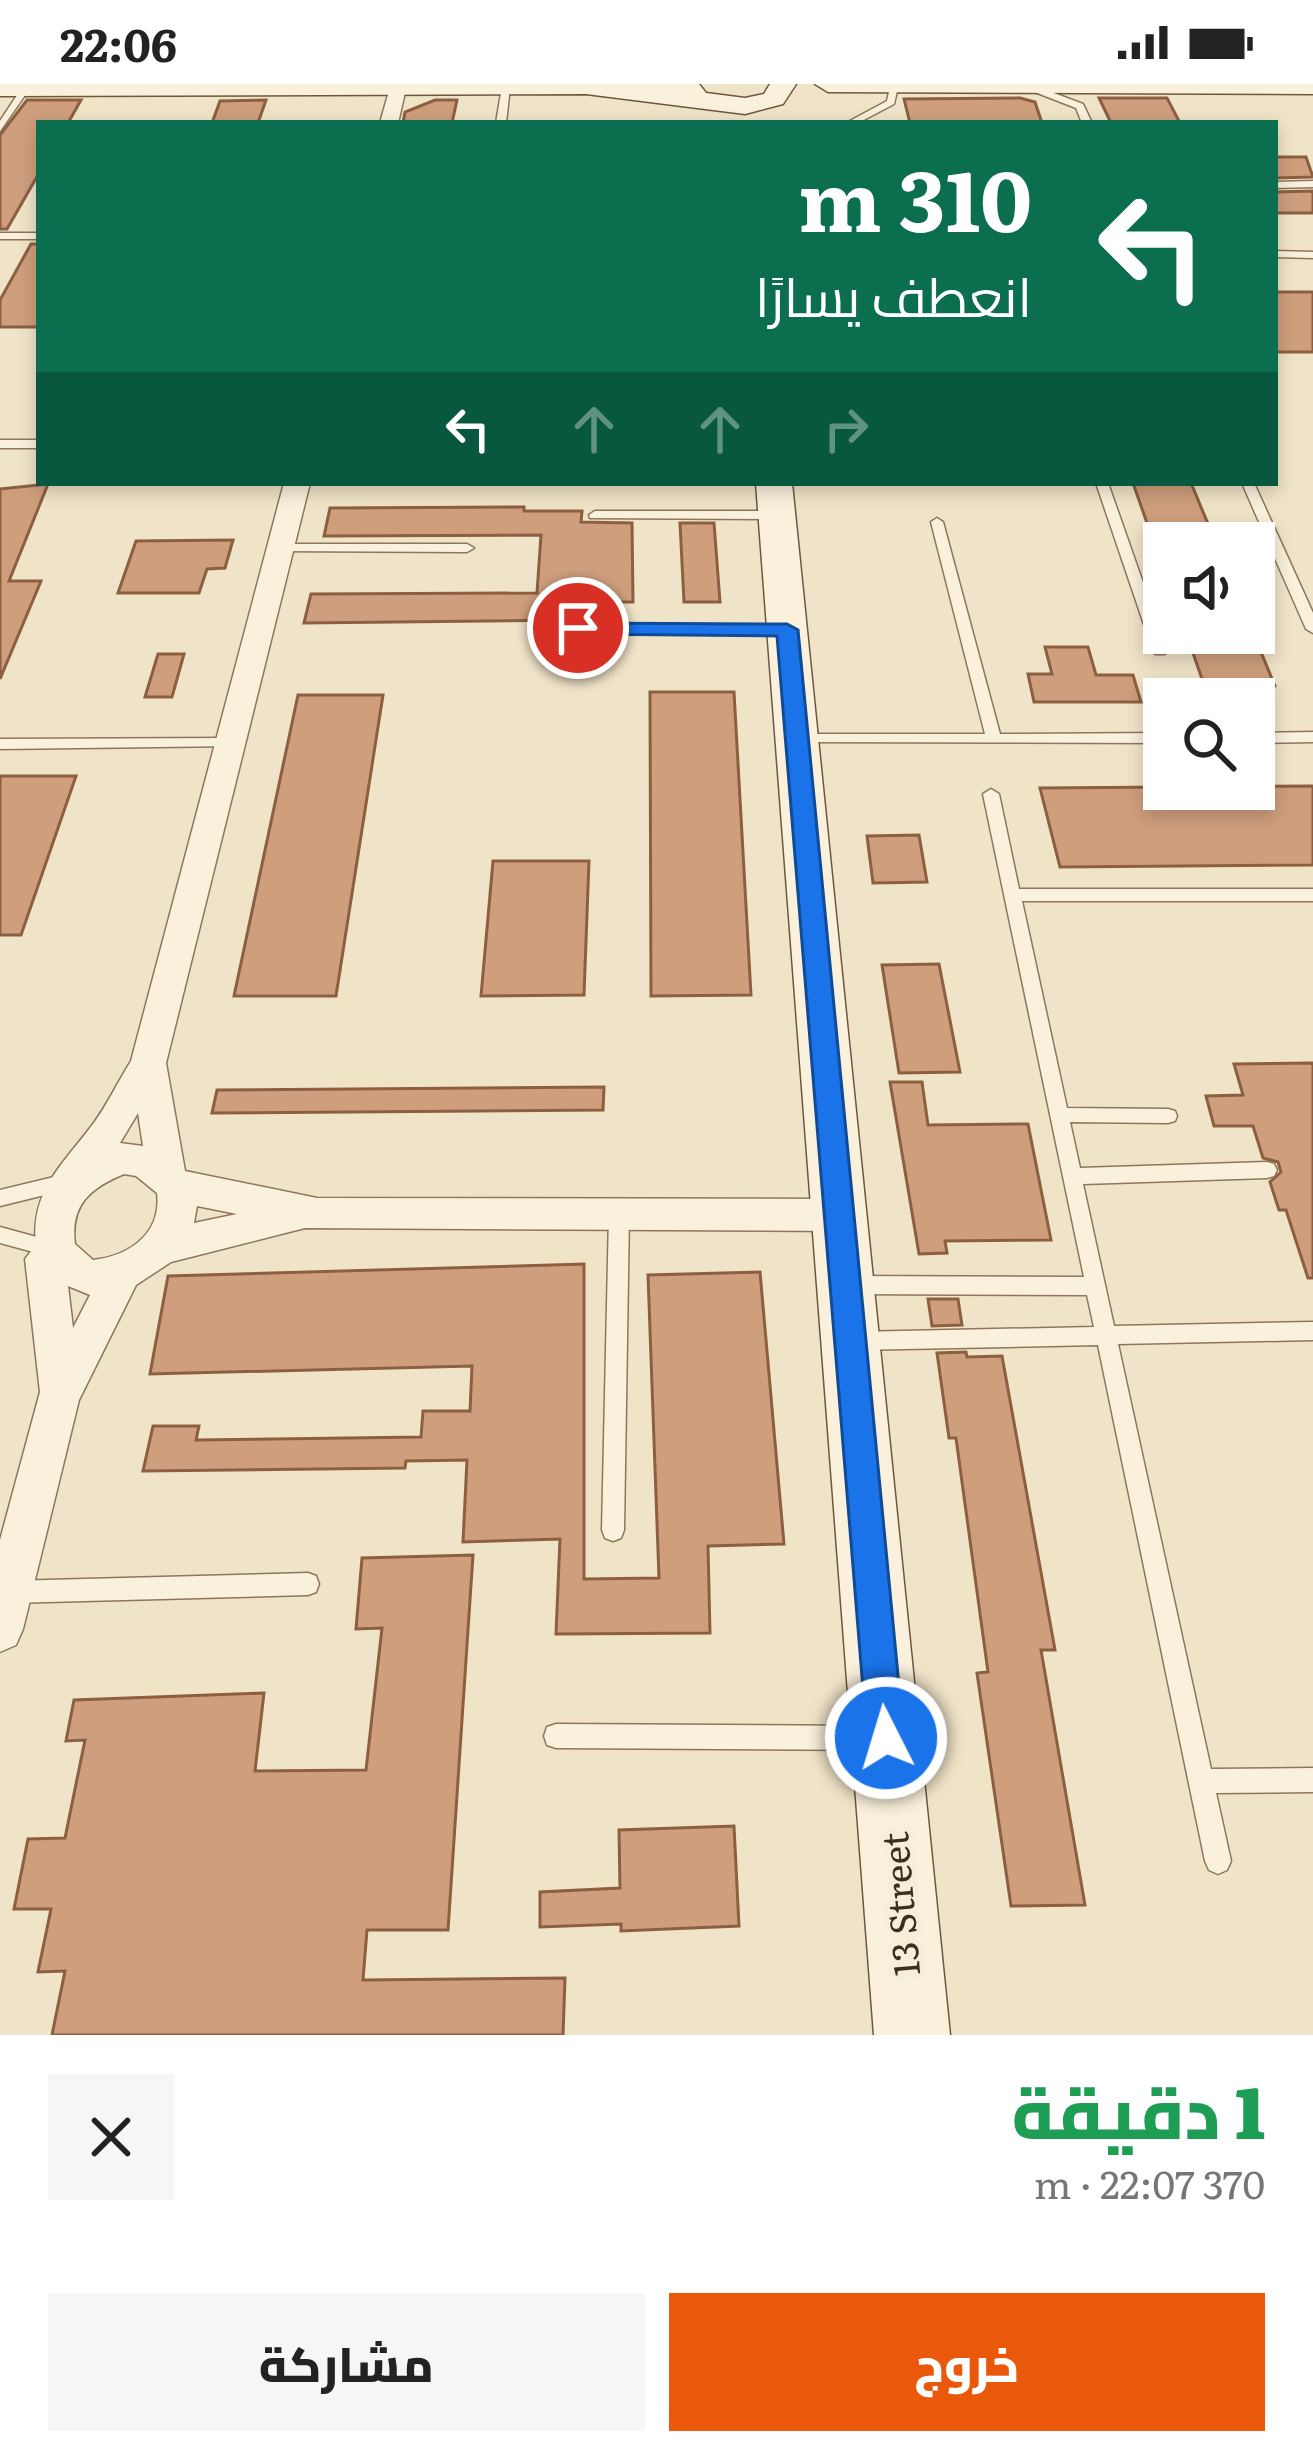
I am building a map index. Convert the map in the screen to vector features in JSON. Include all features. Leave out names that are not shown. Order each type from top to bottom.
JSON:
[{"type":"street","points":[[13,87],[614,84]]},
{"type":"street","points":[[828,84],[1313,86]]},
{"type":"street","points":[[586,86],[692,93],[728,106],[860,87]]},
{"type":"street","points":[[389,120],[397,88]]},
{"type":"street","points":[[692,93],[720,120]]},
{"type":"street","points":[[58,1398],[28,1246],[43,1203],[104,1138],[148,1063],[296,486]]},
{"type":"street","name":"13 Street","points":[[775,499],[912,2035]]},
{"type":"street","points":[[148,1063],[178,1216],[160,1248]]},
{"type":"street","points":[[64,1179],[122,1158],[146,1162],[170,1179],[317,1214]]},
{"type":"street","points":[[28,1246],[79,1276],[124,1271],[160,1248],[317,1214],[838,1215]]},
{"type":"street","points":[[4,1611],[58,1398],[124,1271]]},
{"type":"lane","points":[[1025,86],[1080,106],[1086,120]]},
{"type":"lane","points":[[1080,106],[1101,86]]},
{"type":"lane","points":[[0,128],[13,87]]},
{"type":"lane","points":[[501,120],[506,87]]},
{"type":"lane","points":[[856,120],[891,101],[894,87]]},
{"type":"lane","points":[[1278,184],[1312,184]]},
{"type":"lane","points":[[0,236],[36,236]]},
{"type":"lane","points":[[1278,254],[1313,254]]},
{"type":"lane","points":[[0,444],[36,444]]},
{"type":"lane","points":[[1103,486],[1143,602]]},
{"type":"lane","points":[[1249,486],[1313,629]]},
{"type":"lane","points":[[595,515],[775,499]]},
{"type":"lane","points":[[937,522],[994,738]]},
{"type":"lane","points":[[281,548],[467,548]]},
{"type":"lane","points":[[578,628],[787,630]]},
{"type":"lane","points":[[1275,738],[1313,737]]},
{"type":"lane","points":[[797,739],[1143,738]]},
{"type":"lane","points":[[0,744],[231,742]]},
{"type":"lane","points":[[991,794],[1218,1861]]},
{"type":"lane","points":[[1012,895],[1313,895]]},
{"type":"lane","points":[[1060,1115],[1168,1116]]},
{"type":"lane","points":[[1074,1176],[1267,1171]]},
{"type":"lane","points":[[0,1198],[64,1179]]},
{"type":"lane","points":[[613,1529],[619,1214]]},
{"type":"lane","points":[[845,1286],[1096,1286]]},
{"type":"lane","points":[[850,1341],[1313,1331]]},
{"type":"lane","points":[[4,1611],[308,1584]]},
{"type":"lane","points":[[556,1736],[886,1738]]},
{"type":"lane","points":[[1201,1781],[1313,1780]]},
{"type":"building","points":[[1020,98],[1035,102],[1041,120],[909,120],[904,99]]},
{"type":"building","points":[[1099,98],[1167,98],[1178,120],[1110,120]]},
{"type":"building","points":[[27,100],[81,100],[70,120],[36,120],[36,178],[7,229],[0,229],[0,135]]},
{"type":"building","points":[[266,100],[259,120],[213,120],[220,101]]},
{"type":"building","points":[[435,100],[457,100],[453,120],[404,120],[405,112]]},
{"type":"building","points":[[1278,157],[1306,157],[1313,177],[1278,178]]},
{"type":"building","points":[[1313,191],[1313,213],[1278,213],[1278,192]]},
{"type":"building","points":[[31,244],[36,244],[36,327],[0,327],[0,300]]},
{"type":"building","points":[[1278,292],[1313,292],[1313,352],[1278,352]]},
{"type":"building","points":[[47,486],[9,581],[41,581],[0,679],[0,489]]},
{"type":"building","points":[[1134,486],[1192,486],[1207,522],[1147,522]]},
{"type":"building","points":[[524,507],[524,511],[582,511],[581,522],[632,523],[633,602],[579,602],[576,620],[304,623],[311,594],[537,593],[541,535],[324,536],[330,508]]},
{"type":"building","points":[[680,523],[714,523],[720,602],[684,602]]},
{"type":"building","points":[[233,540],[225,568],[207,569],[199,593],[118,593],[136,541]]},
{"type":"building","points":[[1045,647],[1088,647],[1096,675],[1133,675],[1141,702],[1034,702],[1028,674],[1052,674]]},
{"type":"building","points":[[158,654],[184,654],[172,697],[145,697]]},
{"type":"building","points":[[1193,654],[1262,654],[1272,678],[1202,678]]},
{"type":"building","points":[[650,692],[734,692],[751,995],[651,996]]},
{"type":"building","points":[[298,695],[383,695],[336,996],[234,996]]},
{"type":"building","points":[[0,776],[76,776],[21,935],[0,935]]},
{"type":"building","points":[[1275,786],[1313,786],[1313,865],[1060,867],[1040,788],[1143,787],[1143,810],[1275,810]]},
{"type":"building","points":[[919,835],[927,882],[873,883],[867,836]]},
{"type":"building","points":[[493,861],[589,861],[584,995],[481,996]]},
{"type":"building","points":[[939,964],[960,1072],[899,1073],[882,965]]},
{"type":"building","points":[[1313,1063],[1313,1278],[1308,1278],[1286,1210],[1279,1210],[1270,1182],[1281,1172],[1278,1162],[1263,1158],[1253,1126],[1214,1126],[1206,1096],[1243,1095],[1234,1064]]},
{"type":"building","points":[[890,1082],[922,1082],[928,1125],[1028,1124],[1051,1240],[945,1241],[947,1253],[919,1254]]},
{"type":"building","points":[[604,1087],[603,1110],[212,1113],[217,1090]]},
{"type":"building","points":[[584,1264],[584,1579],[659,1578],[648,1275],[760,1272],[784,1544],[708,1546],[710,1633],[556,1634],[560,1539],[463,1542],[467,1460],[406,1461],[405,1468],[143,1471],[153,1426],[199,1426],[196,1440],[421,1437],[423,1411],[470,1411],[472,1366],[150,1374],[168,1276]]},
{"type":"building","points":[[928,1299],[958,1299],[962,1325],[932,1326]]},
{"type":"building","points":[[966,1352],[967,1357],[1002,1356],[1055,1650],[1041,1650],[1085,1905],[1011,1906],[977,1673],[988,1672],[956,1438],[949,1438],[937,1353]]},
{"type":"building","points":[[473,1555],[448,1930],[367,1930],[363,1980],[565,1978],[563,2035],[52,2035],[65,1971],[38,1972],[51,1909],[14,1909],[28,1839],[65,1838],[85,1740],[66,1741],[74,1700],[264,1693],[255,1771],[366,1770],[382,1628],[356,1629],[362,1558]]},
{"type":"building","points":[[734,1826],[739,1926],[621,1931],[621,1924],[540,1927],[540,1892],[620,1888],[619,1830]]},
{"type":"route","points":[[578,628],[787,630],[886,1738]]}]
